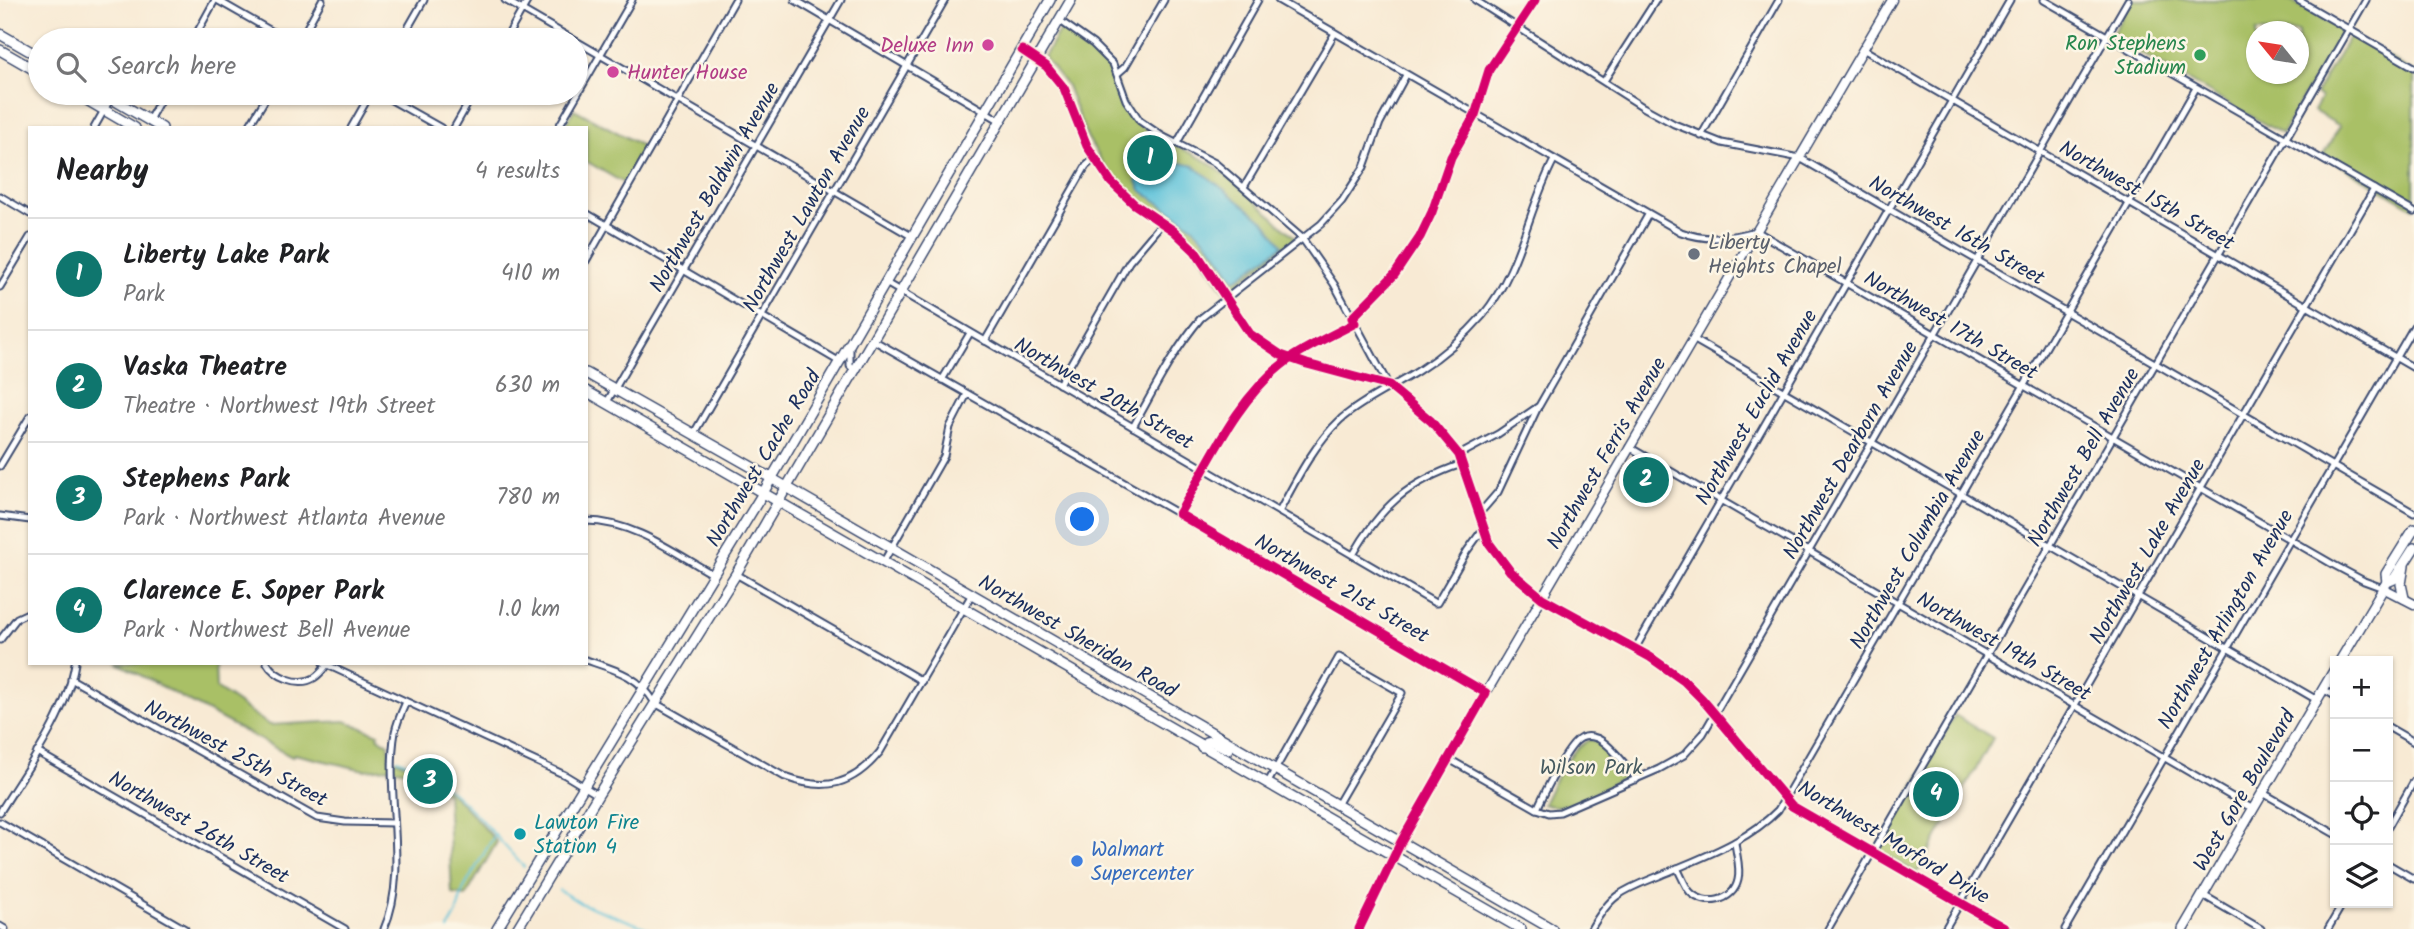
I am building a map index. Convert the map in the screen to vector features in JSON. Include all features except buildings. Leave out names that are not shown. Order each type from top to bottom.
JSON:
[{"type":"main road","name":"Northwest Cache Road","points":[[497,929],[772,478],[1051,0]]},
{"type":"main road","name":"Northwest Cache Road","points":[[517,929],[736,574],[1071,0]]},
{"type":"main road","name":"Northwest Ferris Avenue","points":[[1359,929],[1401,842],[1486,693],[1892,0]]},
{"type":"main road","points":[[0,34],[28,50]]},
{"type":"main road","points":[[0,50],[28,66]]},
{"type":"main road","points":[[95,105],[132,126]]},
{"type":"main road","points":[[123,105],[159,126]]},
{"type":"main road","name":"Northwest Sheridan Road","points":[[588,374],[1552,929]]},
{"type":"main road","name":"Northwest Sheridan Road","points":[[588,392],[1521,929]]},
{"type":"main road","points":[[2343,656],[2385,585],[2386,574],[2414,529]]},
{"type":"main road","points":[[2385,585],[2394,579],[2414,548]]},
{"type":"main road","points":[[2404,563],[2401,584],[2404,598]]},
{"type":"main road","points":[[2385,585],[2414,604]]},
{"type":"main road","name":"West Gore Boulevard","points":[[2183,929],[2330,677]]},
{"type":"main road","points":[[1133,706],[1145,708],[1204,739],[1211,732]]},
{"type":"main road","points":[[1202,747],[1211,741],[1238,754],[1252,756]]},
{"type":"street","points":[[200,28],[216,0],[265,28]]},
{"type":"street","points":[[307,28],[322,0]]},
{"type":"street","points":[[408,28],[424,0]]},
{"type":"street","points":[[505,0],[553,28]]},
{"type":"street","points":[[512,28],[528,0]]},
{"type":"street","points":[[588,76],[632,0]]},
{"type":"street","points":[[588,258],[735,0]]},
{"type":"street","points":[[794,0],[1001,121]]},
{"type":"street","name":"Northwest Baldwin Avenue","points":[[607,402],[841,0]]},
{"type":"street","name":"Northwest Lawton Avenue","points":[[694,433],[945,0]]},
{"type":"street","points":[[1117,74],[1125,67],[1164,0]]},
{"type":"street","points":[[1177,143],[1258,0]]},
{"type":"street","points":[[1278,0],[1681,232],[1706,239],[1728,238],[1756,231]]},
{"type":"street","name":"Northwest 16th Street","points":[[1475,0],[1643,107],[1701,136],[1722,144],[1800,158],[2414,513]]},
{"type":"street","points":[[1179,514],[1253,392],[1290,358],[1353,321],[1395,274],[1420,237],[1432,212],[1451,157],[1475,115],[1489,71],[1535,0]]},
{"type":"street","points":[[1604,81],[1656,0]]},
{"type":"street","points":[[1701,136],[1779,0]]},
{"type":"street","name":"Northwest Euclid Avenue","points":[[1635,649],[2010,0]]},
{"type":"street","points":[[2044,0],[2414,212]]},
{"type":"street","name":"Northwest Dearborn Avenue","points":[[1536,809],[1549,813],[1560,812],[1636,780],[1685,755],[1703,734],[2128,0]]},
{"type":"street","points":[[2298,0],[2414,67]]},
{"type":"street","name":"Northwest Bell Avenue","points":[[1828,929],[2366,0]]},
{"type":"street","points":[[1059,20],[1093,44],[1112,64],[1126,100],[1140,121],[1203,156],[1244,187],[1302,239],[1323,266],[1389,386],[1431,421],[1459,455],[1498,434],[1539,406]]},
{"type":"street","points":[[1244,187],[1335,33]]},
{"type":"street","points":[[588,48],[914,237]]},
{"type":"street","points":[[1022,50],[1046,66],[1064,88],[1094,159],[1121,193],[1174,231],[1195,251],[1250,334],[1268,348],[1290,358],[1389,386]]},
{"type":"street","name":"Northwest 15th Street","points":[[1863,50],[2414,368]]},
{"type":"street","points":[[1133,427],[1185,337],[1201,318],[1302,239],[1332,212],[1356,181],[1380,122],[1406,75]]},
{"type":"street","name":"Northwest Columbia Avenue","points":[[1591,929],[1603,910],[1616,897],[1632,887],[1735,842],[1764,825],[1778,810],[2196,88]]},
{"type":"street","points":[[95,126],[107,105]]},
{"type":"street","points":[[149,120],[157,105]]},
{"type":"street","points":[[249,126],[262,105]]},
{"type":"street","points":[[352,126],[364,105]]},
{"type":"street","points":[[400,105],[437,126]]},
{"type":"street","points":[[455,126],[467,105]]},
{"type":"street","points":[[559,126],[571,105]]},
{"type":"street","points":[[985,341],[1086,166],[1094,159]]},
{"type":"street","points":[[1279,512],[1325,436],[1342,418],[1389,386],[1417,372],[1452,346],[1493,302],[1514,265],[1538,190],[1554,160]]},
{"type":"street","name":"Northwest Lake Avenue","points":[[1945,929],[2374,189]]},
{"type":"street","points":[[0,197],[28,213]]},
{"type":"street","points":[[588,214],[840,362]]},
{"type":"street","points":[[1479,514],[1498,492],[1539,406],[1648,215]]},
{"type":"street","points":[[1059,384],[1129,262],[1162,223]]},
{"type":"street","name":"Northwest 17th Street","points":[[1756,231],[2289,539],[2364,581],[2385,585]]},
{"type":"street","points":[[0,287],[28,240]]},
{"type":"street","name":"Northwest 20th Street","points":[[886,284],[1437,603],[1483,529]]},
{"type":"street","name":"Northwest Arlington Avenue","points":[[2065,929],[2414,326]]},
{"type":"street","points":[[942,380],[970,332]]},
{"type":"street","points":[[1692,339],[2317,700]]},
{"type":"street","name":"Northwest 21st Street","points":[[873,341],[1179,514],[1486,693]]},
{"type":"street","points":[[850,344],[850,366],[855,371]]},
{"type":"street","points":[[884,561],[944,456],[950,427],[967,394]]},
{"type":"street","points":[[0,466],[28,419]]},
{"type":"street","name":"Northwest 19th Street","points":[[1629,447],[2253,809]]},
{"type":"street","name":"Northwest Morford Drive","points":[[1459,455],[1483,529],[1502,562],[1542,598],[1650,657],[1684,681],[1792,806],[2006,929]]},
{"type":"street","points":[[1353,555],[1373,523],[1400,494],[1422,480],[1462,464]]},
{"type":"street","points":[[0,516],[28,520]]},
{"type":"street","points":[[588,521],[619,526],[635,532],[714,575]]},
{"type":"street","points":[[736,574],[922,681]]},
{"type":"street","points":[[588,661],[630,677],[645,688],[655,703],[785,777],[808,784],[830,784],[850,779],[868,766],[880,752],[972,594]]},
{"type":"street","points":[[0,640],[17,618],[28,613]]},
{"type":"street","points":[[1267,784],[1339,657],[1402,693],[1337,805]]},
{"type":"street","points":[[0,812],[64,701],[74,665]]},
{"type":"street","points":[[269,665],[278,674],[298,681],[310,680],[324,665]]},
{"type":"street","points":[[327,665],[584,785],[598,795]]},
{"type":"street","name":"Northwest 25th Street","points":[[71,679],[317,818],[345,822],[394,823]]},
{"type":"street","points":[[2323,689],[2330,693]]},
{"type":"street","points":[[384,929],[395,876],[395,731],[406,702]]},
{"type":"street","points":[[2393,730],[2414,742]]},
{"type":"street","points":[[1449,759],[1536,809],[1574,743],[1581,738],[1591,736],[1601,740],[1636,780]]},
{"type":"street","name":"Northwest 26th Street","points":[[37,752],[345,929]]},
{"type":"street","points":[[2393,818],[2414,781]]},
{"type":"street","points":[[2263,793],[2330,831]]},
{"type":"street","points":[[0,822],[185,929]]},
{"type":"street","points":[[1677,868],[1689,891],[1710,902],[1724,898],[1733,891],[1738,882],[1735,842]]},
{"type":"street","points":[[2393,867],[2414,879]]},
{"type":"street","points":[[2203,895],[2261,929]]},
{"type":"street","points":[[2328,929],[2340,908]]},
{"type":"street","points":[[0,926],[5,929]]},
{"type":"green space","name":"Ron Stephens Stadium","points":[[2132,0],[2290,0],[2342,30],[2282,134],[2111,36]]},
{"type":"green space","points":[[1061,28],[1097,52],[1112,74],[1128,110],[1136,121],[1160,139],[1218,169],[1296,238],[1226,293],[1195,247],[1172,224],[1137,202],[1121,188],[1107,170],[1086,135],[1067,86],[1044,57]]},
{"type":"green space","points":[[2350,35],[2414,72],[2414,208],[2323,155],[2340,126],[2314,111],[2321,98],[2315,94]]},
{"type":"green space","points":[[574,109],[646,148],[625,184],[588,162],[588,126],[565,126]]},
{"type":"green space","points":[[122,665],[215,665],[216,688],[269,725],[345,721],[379,734],[378,737],[389,744],[389,759],[421,771],[436,781],[462,804],[497,842],[466,896],[452,894],[447,793],[408,771],[389,768],[364,770],[294,754],[292,757]]},
{"type":"green space","points":[[1955,715],[1993,738],[1917,873],[1878,850]]},
{"type":"green space","name":"Wilson Park","points":[[1590,739],[1601,743],[1626,773],[1625,777],[1574,803],[1563,806],[1543,804],[1568,759]]},
{"type":"water","points":[[1159,158],[1194,166],[1265,222],[1283,245],[1235,280],[1214,249],[1191,225],[1142,191],[1138,185],[1141,167],[1149,167]]},
{"type":"waterway","points":[[397,759],[417,767],[451,791],[482,820],[524,867]]},
{"type":"waterway","points":[[448,929],[456,915],[463,890],[494,836]]},
{"type":"waterway","points":[[559,890],[580,903],[650,929]]},
{"type":"cycle path","points":[[1359,929],[1401,842],[1486,693],[1179,514],[1226,431],[1254,392],[1288,360],[1355,323],[1352,318],[1395,274],[1420,237],[1432,212],[1451,157],[1475,115],[1489,70],[1535,0]]},
{"type":"cycle path","points":[[1022,50],[1046,66],[1064,88],[1087,146],[1111,182],[1134,204],[1174,231],[1195,251],[1250,334],[1281,355],[1389,386],[1431,421],[1459,455],[1489,543],[1510,571],[1542,598],[1650,657],[1684,681],[1792,806],[2006,929]]},
{"type":"place","name":"Deluxe Inn","points":[[988,45]]},
{"type":"place","name":"Ron Stephens Stadium","points":[[2200,55]]},
{"type":"place","name":"Hunter House","points":[[613,72]]},
{"type":"place","name":"Liberty Lake Park","points":[[1150,158]]},
{"type":"place","name":"Liberty Heights Chapel","points":[[1694,254]]},
{"type":"place","name":"Vaska Theatre","points":[[1646,480]]},
{"type":"place","name":"Stephens Park","points":[[430,781]]},
{"type":"place","name":"Clarence E. Soper Park","points":[[1936,794]]},
{"type":"place","name":"Lawton Fire Station 4","points":[[520,834]]},
{"type":"place","name":"Walmart Supercenter","points":[[1077,861]]}]
